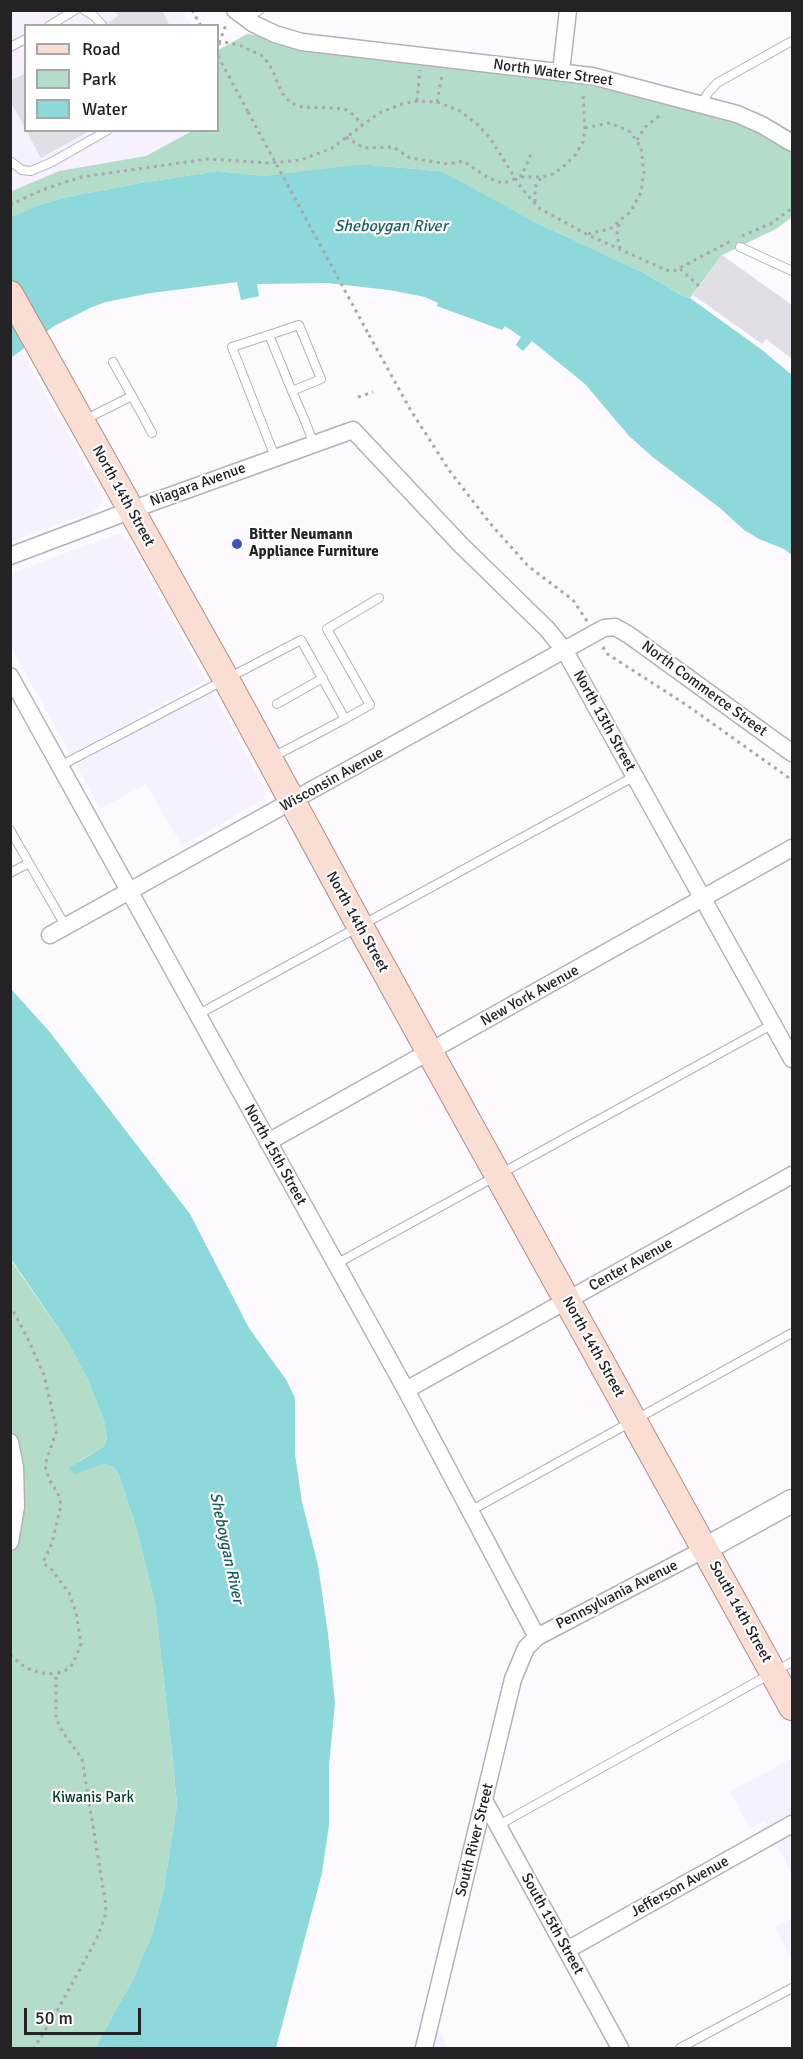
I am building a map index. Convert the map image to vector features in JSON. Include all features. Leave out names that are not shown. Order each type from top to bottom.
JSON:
[{"type":"main road","name":"North 14th Street","points":[[10,294],[226,680],[291,802],[705,1549]]},
{"type":"main road","name":"South 14th Street","points":[[705,1549],[783,1667],[792,1707]]},
{"type":"street","points":[[561,72],[568,10]]},
{"type":"street","name":"North Water Street","points":[[244,13],[275,34],[302,42],[592,76],[737,114],[792,143]]},
{"type":"street","name":"Niagara Avenue","points":[[10,556],[353,430]]},
{"type":"street","name":"North 13th Street","points":[[353,430],[460,544],[547,629],[565,651],[792,1059]]},
{"type":"street","name":"Wisconsin Avenue","points":[[50,935],[604,628],[615,627]]},
{"type":"street","name":"North Commerce Street","points":[[615,627],[792,753]]},
{"type":"street","name":"North 15th Street","points":[[10,676],[406,1390],[537,1636]]},
{"type":"street","name":"New York Avenue","points":[[268,1142],[792,848]]},
{"type":"street","name":"Center Avenue","points":[[406,1390],[792,1175]]},
{"type":"street","points":[[10,1443],[15,1467],[16,1507],[10,1542]]},
{"type":"street","name":"Pennsylvania Avenue","points":[[537,1636],[792,1501]]},
{"type":"street","name":"South River Street","points":[[424,2049],[513,1679],[526,1648],[537,1636]]},
{"type":"street","name":"South 15th Street","points":[[484,1800],[620,2049]]},
{"type":"street","name":"Jefferson Avenue","points":[[567,1950],[792,1824]]},
{"type":"lane","points":[[52,24],[75,10]]},
{"type":"lane","points":[[84,10],[101,24]]},
{"type":"lane","points":[[10,47],[24,40]]},
{"type":"lane","points":[[701,105],[717,83],[792,41]]},
{"type":"lane","points":[[10,160],[22,170],[31,171],[52,162],[104,132]]},
{"type":"lane","points":[[740,247],[792,271]]},
{"type":"lane","points":[[275,457],[232,347],[299,326],[321,379],[292,391]]},
{"type":"lane","points":[[269,335],[314,444]]},
{"type":"lane","points":[[113,362],[152,433]]},
{"type":"lane","points":[[81,422],[132,396]]},
{"type":"lane","points":[[268,760],[370,705],[327,629],[379,598]]},
{"type":"lane","points":[[60,766],[301,640],[345,719]]},
{"type":"lane","points":[[277,704],[323,678]]},
{"type":"lane","points":[[197,1015],[634,776]]},
{"type":"lane","points":[[10,830],[66,927]]},
{"type":"lane","points":[[10,873],[29,863]]},
{"type":"lane","points":[[336,1264],[773,1024]]},
{"type":"lane","points":[[470,1511],[792,1333]]},
{"type":"lane","points":[[497,1826],[783,1667]]},
{"type":"lane","points":[[680,2049],[792,1988]]},
{"type":"path","points":[[192,10],[200,24]]},
{"type":"path","points":[[219,40],[224,26],[244,13]]},
{"type":"path","points":[[219,43],[239,45],[263,56],[272,69],[282,93],[291,103],[302,107],[335,108],[347,111],[355,116],[362,125]]},
{"type":"path","points":[[417,102],[421,56]]},
{"type":"path","points":[[219,58],[410,410],[449,470],[489,522],[528,566],[573,600],[606,653],[688,706],[792,780]]},
{"type":"path","points":[[437,102],[445,58]]},
{"type":"path","points":[[517,178],[542,177],[558,171],[576,154],[583,142],[585,128],[583,96]]},
{"type":"path","points":[[10,205],[42,190],[81,177],[208,159],[269,163],[301,160],[332,148],[379,113],[402,104],[437,102],[460,111],[478,125],[490,138],[535,204],[553,217],[586,234],[666,270],[674,271],[732,241]]},
{"type":"path","points":[[637,140],[645,127],[659,116]]},
{"type":"path","points":[[585,128],[611,124],[627,130],[637,140],[643,157],[643,186],[637,202],[622,220],[616,234],[620,249]]},
{"type":"path","points":[[346,138],[364,148],[393,147],[410,158],[448,164],[463,161],[499,182],[507,182],[524,173],[531,154]]},
{"type":"path","points":[[535,204],[534,190],[542,177]]},
{"type":"path","points":[[740,237],[772,223],[792,208]]},
{"type":"path","points":[[586,234],[605,231],[622,220]]},
{"type":"path","points":[[680,269],[699,286]]},
{"type":"path","points":[[358,397],[372,392]]},
{"type":"path","points":[[10,1305],[44,1375],[56,1427],[45,1465],[61,1505],[56,1531],[43,1563],[52,1570],[69,1593],[76,1612],[81,1644],[73,1664],[56,1674],[41,1673],[26,1668],[10,1655]]},
{"type":"path","points":[[34,2049],[97,1938],[106,1906],[82,1759],[62,1731],[56,1718],[56,1674]]},
{"type":"shaded area","points":[[11,11],[183,11],[190,24],[24,24],[24,132],[193,132],[146,156],[59,171],[11,192]]},
{"type":"shaded area","points":[[21,350],[103,497],[101,505],[94,511],[11,542],[11,358]]},
{"type":"shaded area","points":[[118,534],[127,538],[206,680],[70,755],[11,646],[11,573]]},
{"type":"shaded area","points":[[210,689],[263,785],[265,793],[263,800],[182,846],[146,784],[100,809],[76,765]]},
{"type":"shaded area","points":[[792,1758],[792,1874],[764,1821],[750,1829],[730,1792]]},
{"type":"shaded area","points":[[792,1918],[792,1961],[775,1927]]},
{"type":"shaded area","points":[[438,2026],[448,2048],[433,2048]]},
{"type":"green space","points":[[247,34],[585,76],[764,128],[792,153],[792,217],[776,229],[722,255],[690,298],[644,273],[533,221],[438,171],[371,165],[264,176],[218,171],[67,197],[36,206],[11,218],[10,192],[59,171],[146,156],[190,132],[219,132],[219,49]]},
{"type":"green space","name":"Kiwanis Park","points":[[10,1259],[68,1342],[88,1380],[104,1421],[107,1439],[104,1446],[78,1462],[91,1468],[104,1464],[114,1467],[119,1475],[137,1530],[155,1604],[171,1743],[177,1806],[164,1888],[152,1935],[132,1981],[95,2048],[11,2048]]},
{"type":"water","name":"Sheboygan River","points":[[355,165],[438,171],[448,175],[533,221],[644,273],[690,298],[762,350],[792,375],[792,555],[744,530],[720,508],[654,458],[629,436],[585,384],[532,341],[523,351],[516,345],[521,337],[505,326],[502,330],[437,306],[438,303],[425,297],[389,290],[327,283],[257,284],[259,296],[241,300],[237,282],[151,293],[92,307],[54,326],[11,358],[10,218],[36,206],[67,197],[218,171],[264,176]]},
{"type":"water","name":"Sheboygan River","points":[[10,988],[49,1031],[190,1214],[249,1328],[287,1381],[295,1398],[295,1454],[302,1502],[318,1565],[335,1703],[329,1766],[329,1825],[322,1873],[276,2048],[95,2048],[132,1981],[152,1935],[164,1888],[177,1805],[155,1604],[137,1530],[119,1475],[114,1467],[104,1464],[74,1474],[69,1468],[104,1446],[107,1439],[104,1421],[88,1380],[68,1342],[11,1259]]},
{"type":"building","points":[[114,10],[162,10],[169,24],[108,24],[118,16]]},
{"type":"building","points":[[24,74],[24,126],[10,101],[10,81]]},
{"type":"building","points":[[27,132],[87,132],[41,158]]},
{"type":"building","points":[[722,255],[792,305],[792,359],[766,339],[762,344],[693,295]]},
{"type":"place","name":"Bitter Neumann Appliance Furniture","points":[[237,544]]}]
